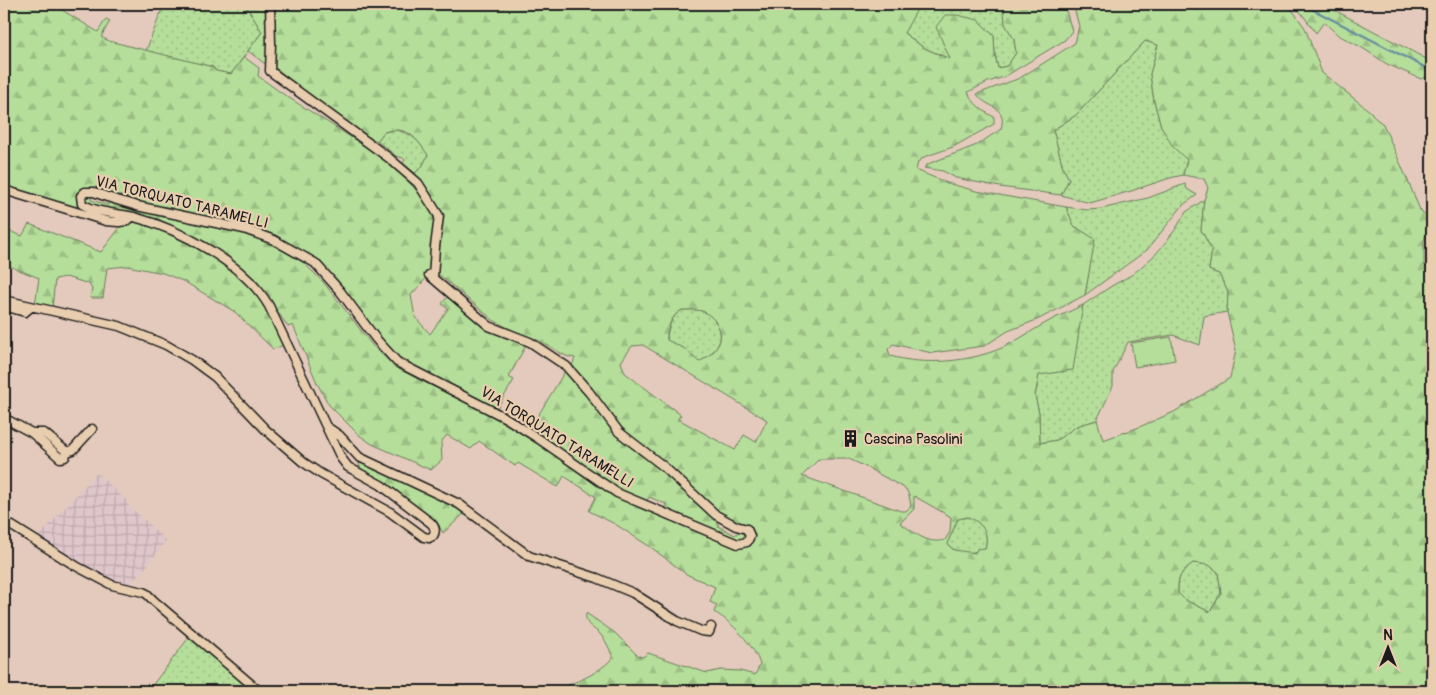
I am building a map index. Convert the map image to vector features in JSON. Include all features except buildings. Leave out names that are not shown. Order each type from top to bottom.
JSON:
[{"type":"street","name":"VIA TORQUATO TARAMELLI","points":[[270,4],[270,72],[389,158],[418,183],[440,216],[431,276],[489,326],[530,342],[566,366],[589,392],[619,432],[663,466],[716,515],[736,526],[747,529],[750,536],[747,542],[738,544],[617,493],[506,418],[397,362],[376,339],[315,263],[274,240],[244,229],[137,206],[94,192],[85,192],[81,196],[82,204],[88,208],[151,222],[213,252],[236,268],[263,296],[341,458],[348,467]]},
{"type":"street","name":"VIA TORQUATO TARAMELLI","points":[[4,190],[106,221],[121,222],[132,217]]},
{"type":"street","points":[[4,300],[119,326],[166,345],[192,360],[215,377],[266,430],[303,462],[390,512],[424,537],[434,536],[435,527],[431,522],[381,485],[348,467],[359,457]]},
{"type":"street","points":[[4,306],[25,312],[31,306]]},
{"type":"street","points":[[4,418],[32,433],[60,458],[73,450],[92,429]]},
{"type":"street","name":"VIA TORQUATO TARAMELLI","points":[[326,426],[339,435],[359,457],[459,504],[530,556],[597,578],[633,593],[677,621],[700,631],[709,632],[712,626]]},
{"type":"street","points":[[4,520],[76,566],[112,585],[138,590],[147,594],[259,691]]},
{"type":"shaded area","points":[[97,473],[166,540],[149,564],[131,584],[107,577],[73,561],[38,537]]},
{"type":"green space","points":[[4,4],[62,4],[62,10],[98,32],[106,19],[110,21],[101,37],[109,41],[213,67],[216,71],[231,74],[244,57],[259,68],[258,76],[382,157],[407,180],[438,217],[431,273],[411,295],[415,317],[430,334],[448,309],[442,304],[448,296],[487,331],[526,345],[509,377],[514,380],[497,408],[399,361],[385,346],[338,284],[297,250],[218,220],[124,199],[87,188],[81,189],[78,195],[78,202],[82,209],[4,185]]},
{"type":"green space","points":[[164,4],[245,4],[262,32],[231,74],[216,71],[213,67],[146,51]]},
{"type":"green space","points":[[245,4],[268,4],[268,63],[264,63],[248,51],[262,32]]},
{"type":"green space","points":[[273,4],[920,4],[904,33],[924,48],[950,59],[936,27],[945,15],[957,15],[978,20],[994,36],[998,68],[1007,66],[1016,53],[1014,39],[1005,24],[1004,11],[1006,4],[1064,4],[1072,31],[1065,40],[1004,77],[988,82],[968,92],[979,107],[994,117],[994,124],[953,147],[924,157],[918,162],[916,170],[947,183],[976,191],[1066,207],[1074,226],[1095,239],[1085,295],[1039,319],[1008,331],[984,346],[932,353],[893,344],[888,349],[890,356],[918,361],[948,361],[977,356],[1004,347],[1048,321],[1083,305],[1073,370],[1039,375],[1035,396],[1039,413],[1040,443],[1057,440],[1077,426],[1097,420],[1103,440],[1174,412],[1230,378],[1236,350],[1227,312],[1228,292],[1219,274],[1209,270],[1212,250],[1201,230],[1204,200],[1208,188],[1204,179],[1183,175],[1187,160],[1173,147],[1161,126],[1154,101],[1150,74],[1158,45],[1145,41],[1076,115],[1053,130],[1063,168],[1069,179],[1061,195],[1000,187],[956,178],[943,171],[924,168],[928,164],[977,145],[1001,129],[1002,121],[999,111],[981,99],[977,94],[1020,78],[1075,43],[1079,26],[1073,4],[1288,4],[1305,28],[1322,73],[1371,112],[1383,124],[1420,210],[1427,218],[1428,226],[1424,241],[1424,265],[1432,273],[1432,691],[546,691],[582,679],[606,665],[613,658],[603,638],[588,624],[586,613],[615,633],[638,656],[643,657],[648,653],[707,673],[721,670],[740,671],[755,675],[760,665],[748,642],[727,621],[714,612],[717,605],[710,602],[715,587],[686,574],[652,548],[615,524],[589,511],[596,497],[564,476],[558,487],[518,463],[515,466],[479,441],[471,449],[447,435],[441,442],[442,460],[431,470],[372,444],[359,435],[329,405],[317,383],[293,325],[288,327],[266,294],[238,266],[201,242],[85,203],[86,195],[92,195],[91,200],[108,205],[110,200],[226,228],[270,243],[304,263],[324,283],[372,345],[395,367],[494,416],[540,444],[597,486],[642,509],[737,548],[751,545],[752,536],[713,509],[617,423],[572,366],[575,358],[566,356],[538,340],[533,341],[493,320],[437,273],[440,219],[415,173],[422,167],[428,155],[415,138],[407,132],[396,130],[384,132],[377,141],[364,135],[273,66]],"holes":[[[682,310],[699,310],[704,312],[714,320],[720,330],[720,341],[714,351],[699,362],[685,349],[667,340],[670,322]],[[643,345],[767,420],[756,442],[744,435],[735,450],[678,419],[681,415],[625,373],[621,362],[632,346]],[[819,459],[849,459],[906,489],[911,506],[906,511],[901,511],[802,476]],[[914,496],[951,517],[950,532],[945,540],[932,541],[916,534],[900,523],[914,509]],[[968,517],[983,528],[986,542],[985,548],[977,549],[975,553],[954,550],[948,545],[958,519]],[[1193,563],[1209,565],[1218,572],[1221,593],[1210,612],[1185,600],[1178,593],[1179,579],[1185,569]]]},
{"type":"green space","points":[[920,4],[1006,4],[1004,11],[1005,24],[1014,39],[1016,53],[1007,66],[998,68],[994,36],[950,59],[924,48],[903,32]]},
{"type":"green space","points":[[1293,4],[1323,4],[1432,62],[1432,80],[1427,77],[1421,79],[1387,64],[1338,35],[1324,22],[1316,33]]},
{"type":"green space","points":[[1145,41],[1158,45],[1150,74],[1154,101],[1161,126],[1187,160],[1183,175],[1090,203],[1061,195],[1069,179],[1063,168],[1053,130],[1076,115]]},
{"type":"green space","points":[[396,130],[415,139],[428,155],[422,167],[415,173],[403,163],[405,160],[403,158],[396,156],[377,141],[384,132]]},
{"type":"green space","points":[[1185,184],[1187,189],[1197,195],[1183,205],[1147,250],[1085,295],[1094,239],[1074,226],[1066,207],[1087,210],[1101,209],[1148,198]]},
{"type":"green space","points":[[1204,200],[1201,230],[1212,250],[1209,270],[1219,274],[1228,292],[1227,312],[1204,316],[1200,345],[1173,335],[1128,342],[1113,372],[1113,386],[1097,420],[1077,426],[1057,440],[1040,443],[1039,413],[1035,396],[1039,375],[1078,328],[1083,305],[1133,274],[1155,255],[1175,230],[1186,212]]},
{"type":"green space","points":[[133,220],[187,242],[237,272],[263,300],[284,345],[273,349],[235,312],[185,282],[163,273],[127,266],[107,268],[103,298],[90,298],[92,289],[89,284],[66,277],[55,279],[52,309],[35,305],[39,278],[4,264],[4,229],[22,236],[29,224],[101,252],[122,225]]},
{"type":"green space","points":[[682,310],[704,312],[714,320],[720,330],[717,346],[699,362],[667,340],[668,331],[675,315]]},
{"type":"green space","points":[[1171,337],[1175,360],[1135,367],[1131,343]]},
{"type":"green space","points":[[565,371],[579,385],[609,425],[626,442],[661,468],[718,520],[718,526],[735,535],[740,531],[744,534],[744,538],[741,540],[730,537],[664,510],[666,504],[649,497],[646,502],[617,490],[530,429]]},
{"type":"green space","points":[[361,462],[387,473],[465,513],[443,533],[438,524],[423,511],[360,468],[359,463]]},
{"type":"green space","points":[[968,517],[983,528],[986,537],[985,548],[976,551],[957,551],[948,545],[949,539],[958,519]]},
{"type":"green space","points":[[1193,563],[1209,565],[1218,572],[1221,593],[1210,612],[1185,600],[1178,593],[1178,583],[1181,575]]},
{"type":"green space","points":[[190,636],[253,691],[148,691]]},
{"type":"waterway","points":[[1302,4],[1432,71]]},
{"type":"place","name":"Cascina Pasolini","points":[[850,439]]}]
